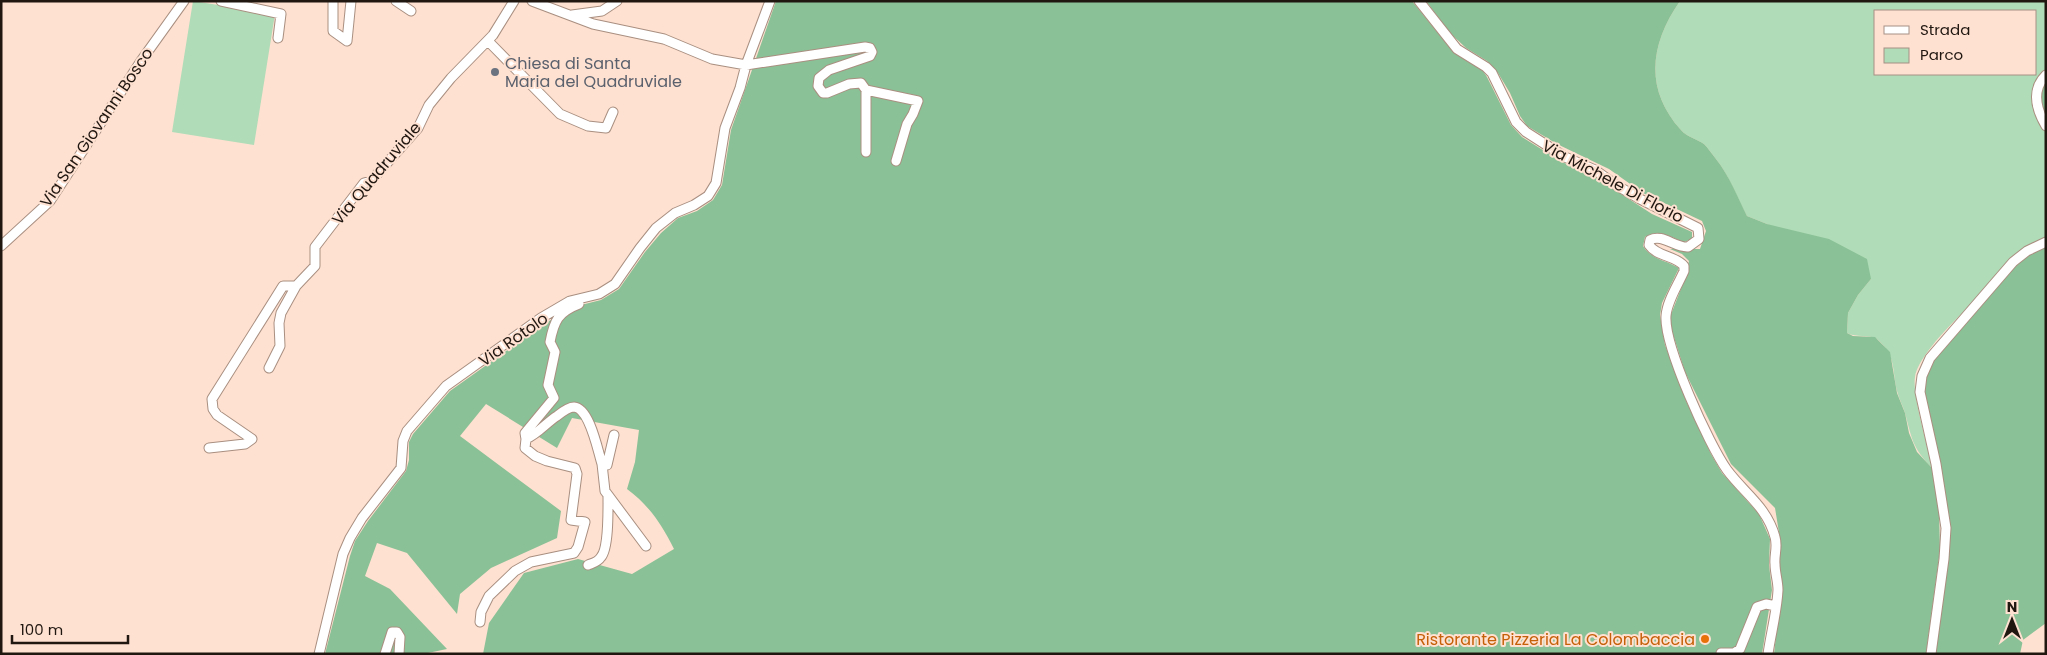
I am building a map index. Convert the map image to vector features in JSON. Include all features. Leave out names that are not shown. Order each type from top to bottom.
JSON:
[{"type":"street","name":"Via San Giovanni Bosco","points":[[1,246],[50,201],[141,61],[184,1]]},
{"type":"street","points":[[221,1],[281,14],[278,38]]},
{"type":"street","points":[[333,1],[333,31],[347,40],[351,1]]},
{"type":"street","points":[[396,1],[411,11]]},
{"type":"street","name":"Via Quadruviale","points":[[269,368],[280,346],[279,323],[282,313],[296,286],[316,266],[316,247],[364,183],[371,181],[418,128],[429,105],[451,78],[493,35],[514,1]]},
{"type":"street","points":[[532,1],[592,24],[664,39],[712,59],[746,66],[864,47],[870,48],[872,54],[867,58],[829,70],[819,78],[818,82],[823,93],[834,92],[849,84],[862,83],[866,90],[866,152]]},
{"type":"street","points":[[570,15],[602,11],[617,1]]},
{"type":"street","points":[[746,66],[770,1]]},
{"type":"street","name":"Via Michele Di Florio","points":[[1419,1],[1457,49],[1486,67],[1492,73],[1516,122],[1526,132],[1565,157],[1595,170],[1640,199],[1698,228],[1699,239],[1688,247],[1658,238],[1650,240],[1649,244],[1657,252],[1684,266],[1684,271],[1668,305],[1666,324],[1671,344],[1692,400],[1716,451],[1727,470],[1764,511],[1771,524],[1777,546],[1775,558],[1778,590],[1768,654]]},
{"type":"street","points":[[488,41],[560,114],[588,126],[606,128],[614,112]]},
{"type":"street","name":"Via Rotolo","points":[[319,654],[344,554],[350,538],[362,518],[401,468],[403,441],[407,431],[418,416],[446,386],[501,345],[570,301],[599,294],[615,284],[656,228],[675,213],[694,205],[708,196],[716,183],[725,128],[746,66]]},
{"type":"street","points":[[2046,75],[2039,83],[2036,97],[2039,111],[2046,126]]},
{"type":"street","points":[[866,90],[918,100],[907,124],[896,161]]},
{"type":"street","points":[[1931,654],[1944,558],[1946,528],[1936,464],[1920,392],[1922,376],[1930,358],[2013,262],[2027,251],[2046,242]]},
{"type":"street","name":"Via Quadruviale","points":[[209,448],[246,444],[252,440],[217,415],[213,409],[212,399],[283,286],[296,286]]},
{"type":"street","points":[[480,622],[481,612],[489,596],[515,571],[531,562],[574,553],[578,548],[585,522],[572,520],[577,474],[575,468],[535,456],[525,448],[525,433],[554,398],[548,385],[556,352],[550,342],[554,322],[571,307],[588,301],[591,296]]},
{"type":"street","points":[[526,439],[535,435],[568,408],[575,407],[582,410],[588,417],[602,464],[605,491],[646,546]]},
{"type":"street","points":[[602,464],[607,465],[614,435]]},
{"type":"street","points":[[588,565],[594,563],[602,556],[607,534],[608,495]]},
{"type":"street","points":[[1721,653],[1734,653],[1740,649],[1757,607],[1766,604],[1776,606]]},
{"type":"street","points":[[385,654],[392,632],[397,632],[400,637],[399,654]]},
{"type":"green space","points":[[193,1],[275,14],[254,145],[172,132]]},
{"type":"green space","points":[[776,1],[1412,1],[1454,53],[1483,71],[1511,125],[1522,137],[1562,162],[1592,175],[1652,214],[1692,232],[1692,239],[1684,242],[1660,233],[1650,234],[1645,237],[1643,246],[1655,257],[1679,268],[1662,303],[1660,315],[1665,345],[1687,403],[1711,454],[1722,473],[1759,514],[1770,539],[1769,565],[1772,590],[1762,654],[483,654],[489,623],[524,573],[578,559],[632,574],[674,549],[654,516],[627,489],[635,462],[639,430],[572,418],[557,448],[486,404],[460,436],[561,511],[557,538],[491,568],[460,594],[457,614],[407,553],[377,543],[365,576],[390,589],[447,649],[423,654],[325,654],[355,541],[406,471],[409,460],[409,442],[413,434],[450,391],[544,324],[573,307],[601,300],[619,289],[661,233],[678,218],[697,211],[713,200],[722,185],[731,130]]},
{"type":"green space","points":[[1426,1],[1680,1],[1662,34],[1655,66],[1661,99],[1669,114],[1683,132],[1704,144],[1721,165],[1747,216],[1767,224],[1829,239],[1867,259],[1871,279],[1858,295],[1848,313],[1847,333],[1853,336],[1875,337],[1890,352],[1897,393],[1905,413],[1909,433],[1917,452],[1932,468],[1939,509],[1940,550],[1926,654],[1774,654],[1780,599],[1778,562],[1781,545],[1775,508],[1731,464],[1685,372],[1671,328],[1670,317],[1684,281],[1689,261],[1682,254],[1670,249],[1700,249],[1706,231],[1702,221],[1643,193],[1609,169],[1557,144],[1527,126],[1498,73],[1487,61],[1466,48],[1450,33]]},
{"type":"green space","points":[[1680,1],[2046,1],[2046,72],[2040,121],[2046,131],[2046,239],[1971,304],[1951,324],[1921,362],[1915,377],[1916,396],[1932,468],[1920,454],[1909,430],[1895,383],[1892,363],[1887,351],[1877,339],[1847,333],[1848,313],[1858,295],[1871,279],[1767,224],[1747,216],[1721,165],[1704,144],[1681,130],[1661,99],[1655,66],[1662,34]]},
{"type":"green space","points":[[2046,81],[2046,117],[2041,99]]},
{"type":"green space","points":[[2046,247],[2046,623],[2023,640],[2020,654],[1935,654],[1948,559],[1950,528],[1940,463],[1924,392],[1925,377],[1933,360],[2016,265],[2029,255]]},
{"type":"place","name":"Chiesa di Santa Maria del Quadruviale","points":[[495,72]]},
{"type":"place","name":"Ristorante Pizzeria La Colombaccia","points":[[1705,639]]}]
